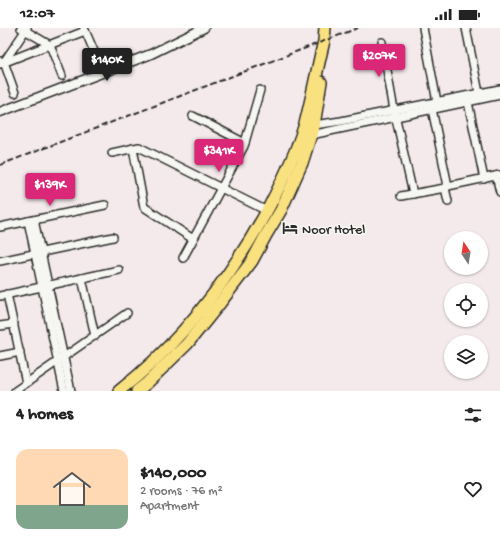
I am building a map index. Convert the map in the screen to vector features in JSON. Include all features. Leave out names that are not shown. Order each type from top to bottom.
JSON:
[{"type":"highway","points":[[119,391],[136,377],[190,324],[236,264],[288,169],[304,124],[324,41],[325,28]]},
{"type":"highway","points":[[137,391],[187,344],[220,303],[252,261],[266,234],[282,210],[302,163],[313,130],[331,28]]},
{"type":"street","points":[[0,112],[151,54],[204,28]]},
{"type":"street","points":[[423,28],[437,102],[432,109],[447,187],[448,201]]},
{"type":"street","points":[[466,28],[479,93]]},
{"type":"street","points":[[1,62],[24,29],[50,45],[62,76]]},
{"type":"street","points":[[1,62],[50,45],[85,30],[104,72]]},
{"type":"street","points":[[382,42],[395,113],[413,194]]},
{"type":"street","points":[[1,62],[15,93]]},
{"type":"street","points":[[313,130],[500,89]]},
{"type":"street","points":[[183,258],[245,143],[260,90]]},
{"type":"street","points":[[395,113],[432,109],[500,95]]},
{"type":"street","points":[[468,102],[484,179]]},
{"type":"street","points":[[193,116],[245,143]]},
{"type":"street","points":[[112,153],[139,147],[266,211]]},
{"type":"street","points":[[133,148],[144,207],[193,239]]},
{"type":"street","points":[[400,196],[498,176],[500,192]]},
{"type":"street","points":[[0,227],[105,205]]},
{"type":"street","points":[[31,221],[61,359],[70,391]]},
{"type":"street","points":[[0,261],[113,237]]},
{"type":"street","points":[[26,383],[14,324],[4,295],[120,270]]},
{"type":"street","points":[[82,278],[95,336]]},
{"type":"street","points":[[16,391],[127,313]]},
{"type":"street","points":[[0,326],[14,324]]},
{"type":"street","points":[[0,356],[20,352]]},
{"type":"street","points":[[61,359],[64,391]]},
{"type":"railway","points":[[0,165],[358,28]]},
{"type":"place","name":"Noor Hotel","points":[[290,228]]}]
